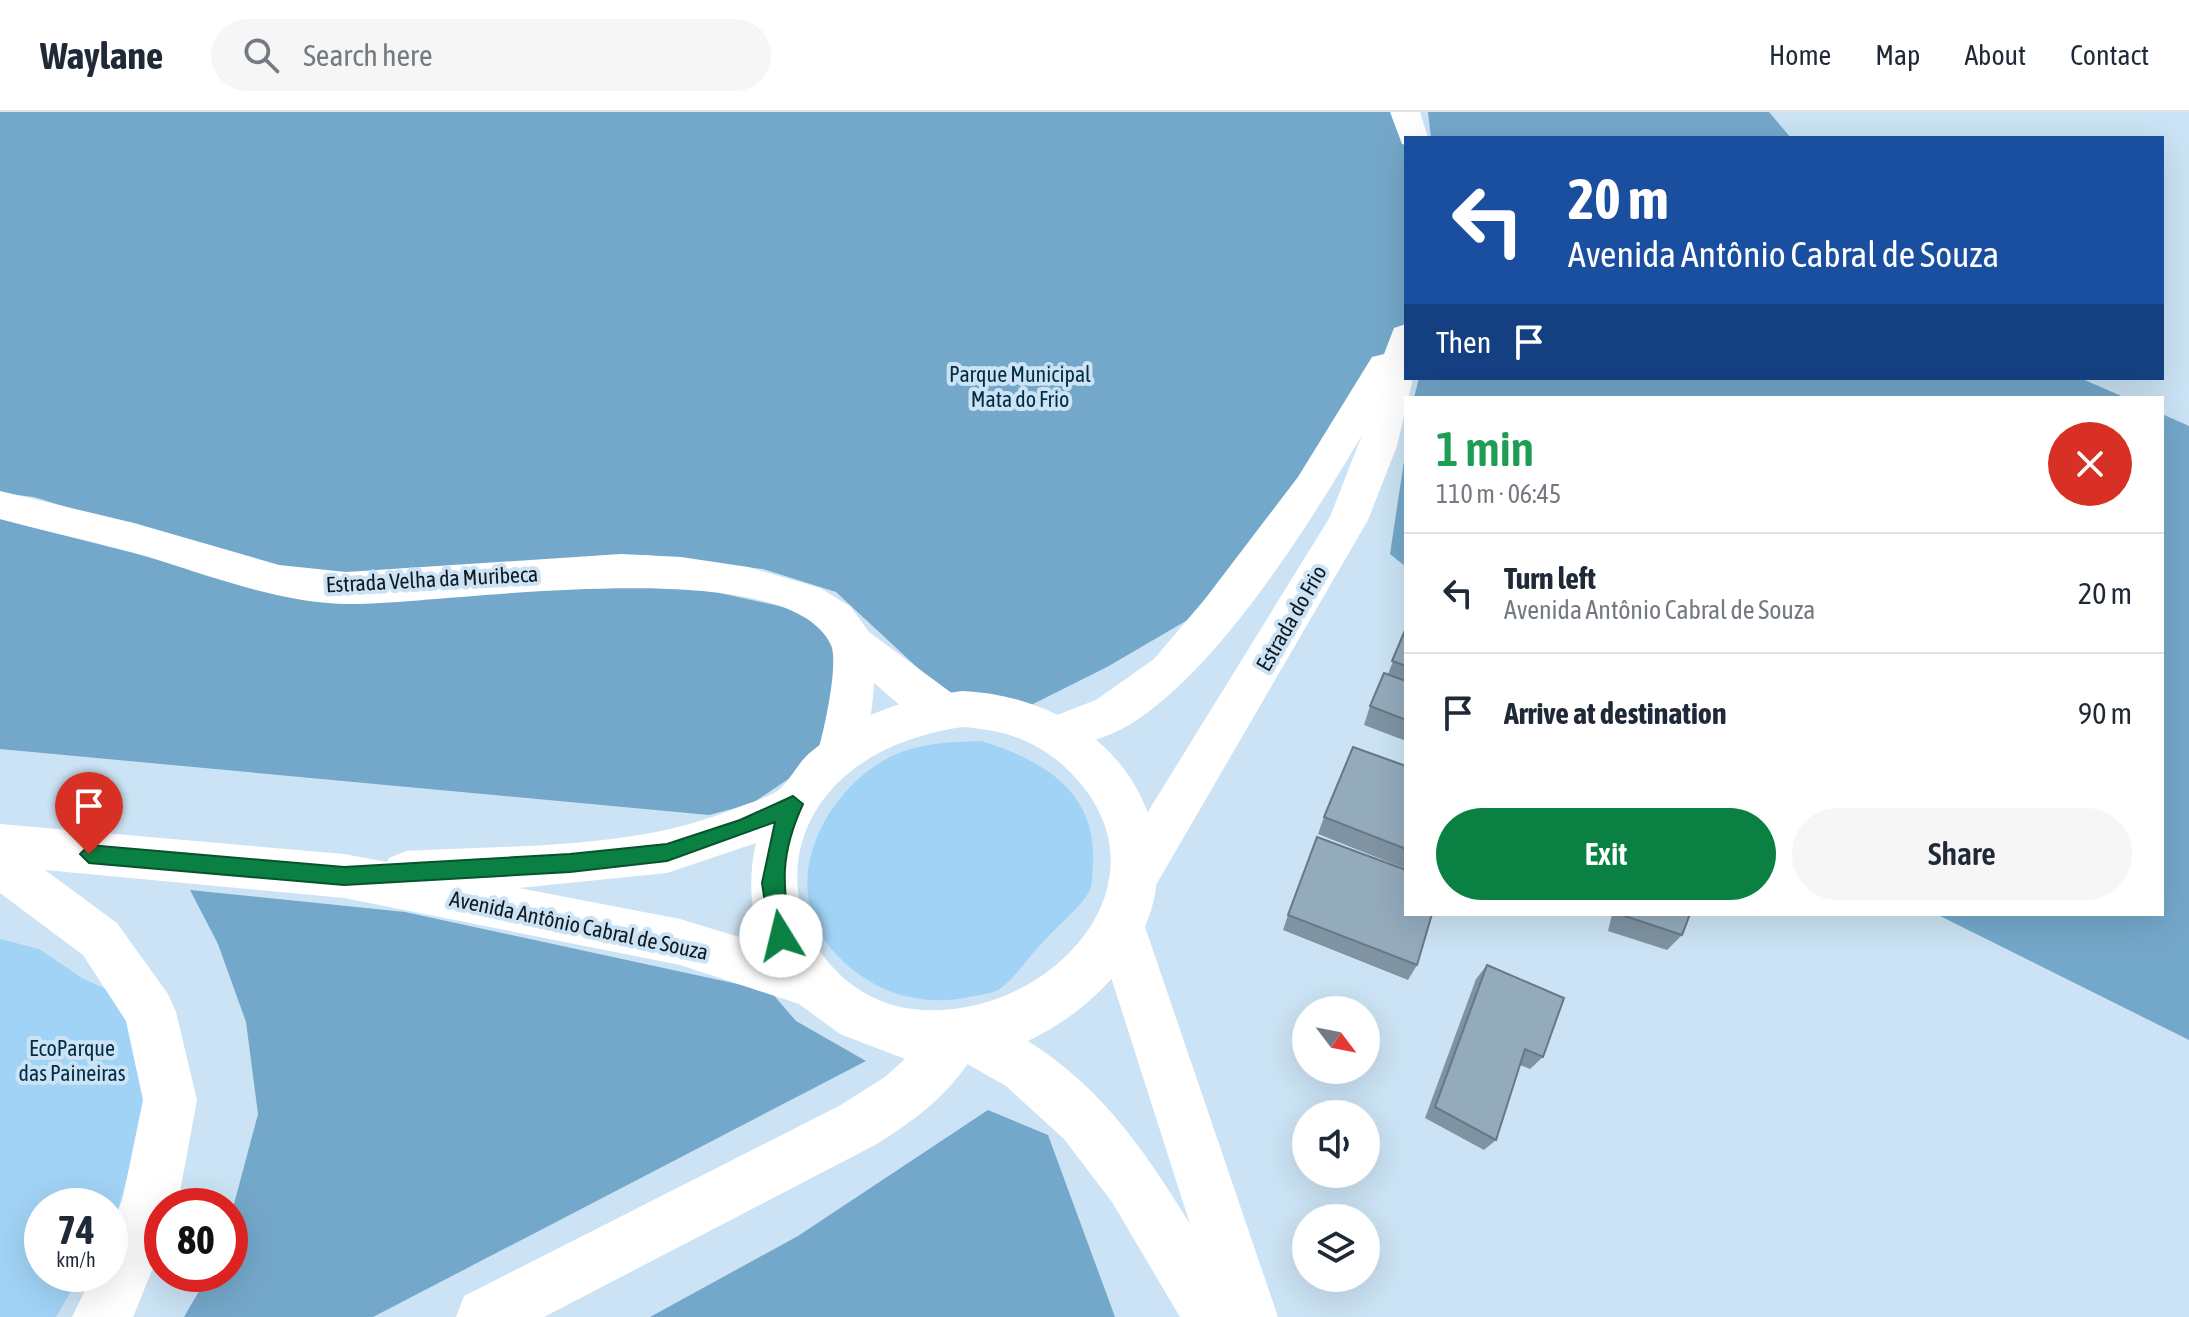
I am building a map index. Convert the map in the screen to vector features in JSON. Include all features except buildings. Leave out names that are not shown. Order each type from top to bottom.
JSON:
[{"type":"main road","points":[[1405,112],[1412,136]]},
{"type":"main road","name":"Estrada do Frio","points":[[1060,733],[1112,713],[1149,688],[1179,659],[1220,611],[1312,487],[1404,338]]},
{"type":"main road","name":"Estrada do Frio","points":[[962,1035],[1027,1017],[1078,982],[1348,520],[1378,446],[1404,343]]},
{"type":"main road","name":"Estrada Velha da Muribeca","points":[[0,505],[292,583],[346,588],[621,570],[681,573],[748,583],[805,599],[836,619],[854,644],[941,710]]},
{"type":"main road","points":[[840,751],[850,720],[854,644]]},
{"type":"main road","points":[[1212,1317],[1129,1177],[1080,1116],[1024,1066],[962,1035],[915,1035],[876,1025],[841,1008],[811,984],[781,936],[772,883],[781,830],[793,804],[840,751],[878,728],[941,710],[1013,714],[1060,733],[1098,766],[1124,809],[1132,849],[1126,903],[1195,1163],[1249,1317]]},
{"type":"main road","name":"Avenida Antônio Cabral de Souza","points":[[344,876],[570,863],[667,852],[744,827],[793,804]]},
{"type":"main road","name":"Avenida Antônio Cabral de Souza","points":[[0,845],[344,876],[680,942],[811,984]]},
{"type":"main road","points":[[0,865],[100,939],[150,1012],[167,1086],[170,1100],[151,1197],[122,1279],[101,1317]]},
{"type":"main road","points":[[485,1317],[633,1238],[858,1125],[904,1096],[934,1068],[962,1035]]},
{"type":"green space","name":"Parque Municipal Mata do Frio","points":[[0,112],[1415,112],[1407,136],[1404,136],[1404,337],[1298,485],[1191,618],[1107,667],[1013,714],[962,709],[836,592],[763,569],[646,555],[350,580],[276,572],[34,497],[0,493]]},
{"type":"green space","points":[[1428,112],[1769,112],[1789,136],[1431,136]]},
{"type":"green space","points":[[1418,380],[2085,380],[2121,396],[1414,396]]},
{"type":"green space","points":[[2164,415],[2189,426],[2189,1040],[1940,916],[2164,916]]},
{"type":"green space","points":[[1404,461],[1404,565],[1390,554]]},
{"type":"green space","points":[[0,519],[271,588],[572,585],[706,590],[797,610],[845,649],[826,738],[790,778],[751,804],[709,815],[0,749]]},
{"type":"green space","points":[[981,741],[1003,748],[1044,769],[1075,798],[1086,816],[1092,838],[1090,889],[1079,905],[998,990],[949,1000],[909,997],[890,991],[839,958],[826,942],[813,917],[807,890],[809,863],[817,836],[848,789],[869,770],[892,756],[925,746]]},
{"type":"green space","points":[[190,890],[405,912],[770,991],[796,1021],[866,1061],[373,1317],[184,1317],[199,1292],[248,1292],[248,1188],[238,1188],[258,1114],[246,1022],[218,944]]},
{"type":"green space","name":"EcoParque das Paineiras","points":[[0,939],[39,949],[82,978],[125,998],[146,1040],[144,1117],[124,1188],[24,1188],[24,1292],[71,1292],[56,1317],[0,1317]]},
{"type":"green space","points":[[988,1110],[1048,1135],[1115,1317],[650,1317],[798,1236]]},
{"type":"route","points":[[89,854],[344,876],[570,863],[667,852],[744,827],[793,804],[781,830],[772,883],[781,936]]}]
